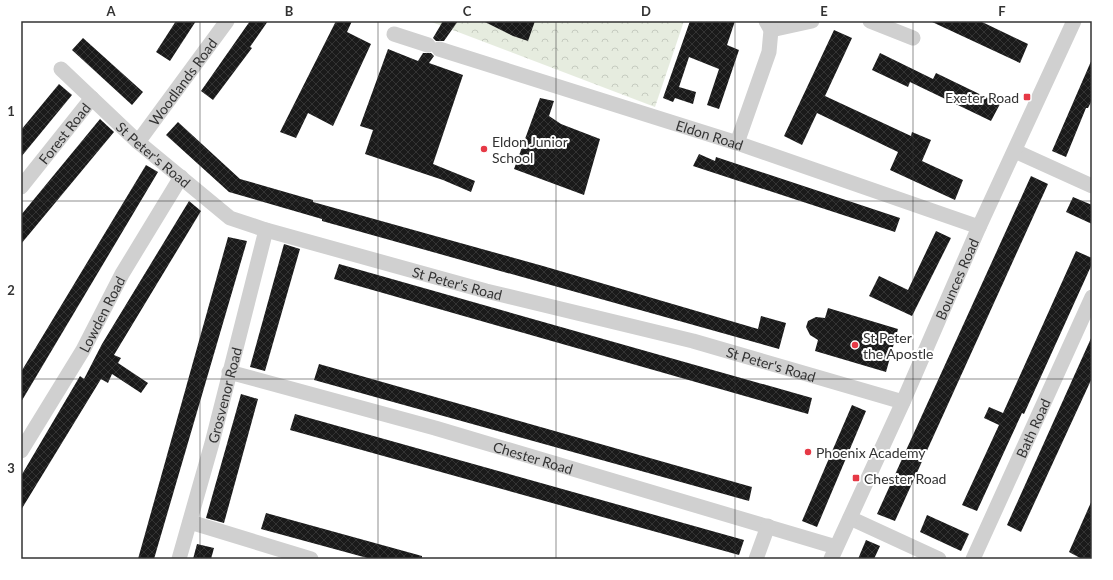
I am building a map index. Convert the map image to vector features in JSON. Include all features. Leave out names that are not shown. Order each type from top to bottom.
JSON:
[{"type":"street","name":"Woodlands Road","points":[[138,142],[227,21]]},
{"type":"street","points":[[737,143],[770,52],[769,26],[812,21]]},
{"type":"street","points":[[870,21],[913,38]]},
{"type":"street","name":"Bounces Road","points":[[834,553],[904,402],[980,227],[1074,21]]},
{"type":"street","name":"Eldon Road","points":[[394,34],[737,143],[980,227]]},
{"type":"street","name":"St Peter's Road","points":[[60,69],[138,142],[230,218],[266,230],[486,291],[693,341],[904,402]]},
{"type":"street","name":"Forest Road","points":[[21,188],[92,98]]},
{"type":"street","points":[[1015,151],[1092,186]]},
{"type":"street","name":"Lowden Road","points":[[21,451],[83,350],[122,274],[181,177]]},
{"type":"street","name":"Grosvenor Road","points":[[179,559],[266,230]]},
{"type":"street","name":"Bath Road","points":[[973,559],[1092,297]]},
{"type":"street","name":"Chester Road","points":[[229,372],[435,428],[768,526],[834,553]]},
{"type":"street","points":[[850,518],[939,559]]},
{"type":"street","points":[[190,522],[311,559]]},
{"type":"street","points":[[756,559],[768,526]]},
{"type":"green space","points":[[429,21],[684,21],[655,107]]},
{"type":"building","points":[[176,21],[196,21],[170,61],[156,52]]},
{"type":"building","points":[[250,21],[268,21],[250,47],[252,48],[213,100],[201,91]]},
{"type":"building","points":[[336,21],[352,21],[347,32],[371,44],[333,126],[308,113],[296,138],[280,132]]},
{"type":"building","points":[[443,21],[458,21],[444,41],[436,41],[433,38]]},
{"type":"building","points":[[483,21],[535,21],[528,41],[513,36]]},
{"type":"building","points":[[690,21],[735,21],[727,45],[739,50],[719,109],[707,105],[719,69],[689,57],[679,87],[696,92],[693,104],[675,98],[673,102],[663,98]]},
{"type":"building","points":[[930,21],[980,21],[1028,44],[1020,63]]},
{"type":"building","points":[[834,30],[852,38],[825,96],[911,136],[912,132],[931,140],[922,161],[963,180],[955,200],[890,170],[898,152],[817,113],[802,145],[784,136]]},
{"type":"building","points":[[83,38],[143,92],[132,105],[72,50]]},
{"type":"building","points":[[388,49],[418,61],[423,53],[431,53],[434,56],[429,63],[463,75],[433,164],[475,181],[471,192],[443,180],[365,154],[373,130],[360,126]]},
{"type":"building","points":[[880,53],[933,79],[936,73],[1000,104],[991,121],[910,82],[908,87],[872,70]]},
{"type":"building","points":[[1092,59],[1092,100],[1088,108],[1086,108],[1066,157],[1052,151]]},
{"type":"building","points":[[59,84],[72,95],[21,157],[21,130]]},
{"type":"building","points":[[540,98],[554,101],[549,116],[561,124],[600,139],[584,195],[514,169]]},
{"type":"building","points":[[100,119],[114,132],[21,244],[21,215]]},
{"type":"building","points":[[178,122],[240,179],[313,200],[313,202],[543,266],[758,329],[761,316],[786,323],[779,349],[322,221],[322,219],[229,192],[166,135]]},
{"type":"building","points":[[699,154],[715,161],[716,157],[900,218],[895,232],[693,166]]},
{"type":"building","points":[[146,165],[158,172],[21,402],[21,372]]},
{"type":"building","points":[[1031,176],[1048,184],[895,521],[877,514]]},
{"type":"building","points":[[1073,197],[1092,205],[1092,224],[1066,212]]},
{"type":"building","points":[[189,201],[201,211],[114,355],[121,358],[118,363],[148,383],[141,393],[112,374],[108,383],[101,379],[21,510],[21,476],[80,376],[84,379],[102,344]]},
{"type":"building","points":[[936,231],[951,238],[912,316],[869,296],[879,276],[908,290]]},
{"type":"building","points":[[228,237],[247,241],[154,559],[138,559]]},
{"type":"building","points":[[284,244],[300,249],[265,371],[250,367]]},
{"type":"building","points":[[1076,251],[1092,258],[1092,264],[1024,414],[1022,413],[977,511],[962,505],[999,425],[984,418],[989,407],[1003,413]]},
{"type":"building","points":[[339,264],[812,398],[808,414],[334,279]]},
{"type":"building","name":"St Peter the Apostle","points":[[828,308],[898,329],[886,372],[815,351],[818,340],[810,335],[806,327],[808,321],[816,317],[825,318]]},
{"type":"building","points":[[1092,336],[1092,378],[1021,532],[1007,525]]},
{"type":"building","points":[[319,364],[752,487],[749,501],[314,380]]},
{"type":"building","points":[[241,394],[258,399],[224,523],[206,518]]},
{"type":"building","points":[[852,405],[866,411],[817,527],[802,521]]},
{"type":"building","points":[[295,414],[744,540],[739,555],[290,430]]},
{"type":"building","points":[[1092,500],[1092,559],[1082,559],[1069,552]]},
{"type":"building","points":[[266,513],[422,556],[422,559],[371,559],[261,529]]},
{"type":"building","points":[[927,515],[969,534],[961,551],[920,532]]},
{"type":"building","points":[[866,540],[880,546],[874,559],[858,559]]},
{"type":"building","points":[[197,544],[214,548],[211,559],[193,559]]},
{"type":"place","name":"Exeter Road","points":[[1027,97]]},
{"type":"place","name":"Eldon Junior School","points":[[484,149]]},
{"type":"place","name":"St Peter the Apostle","points":[[855,345]]},
{"type":"place","name":"Phoenix Academy","points":[[808,452]]},
{"type":"place","name":"Chester Road","points":[[856,478]]}]
